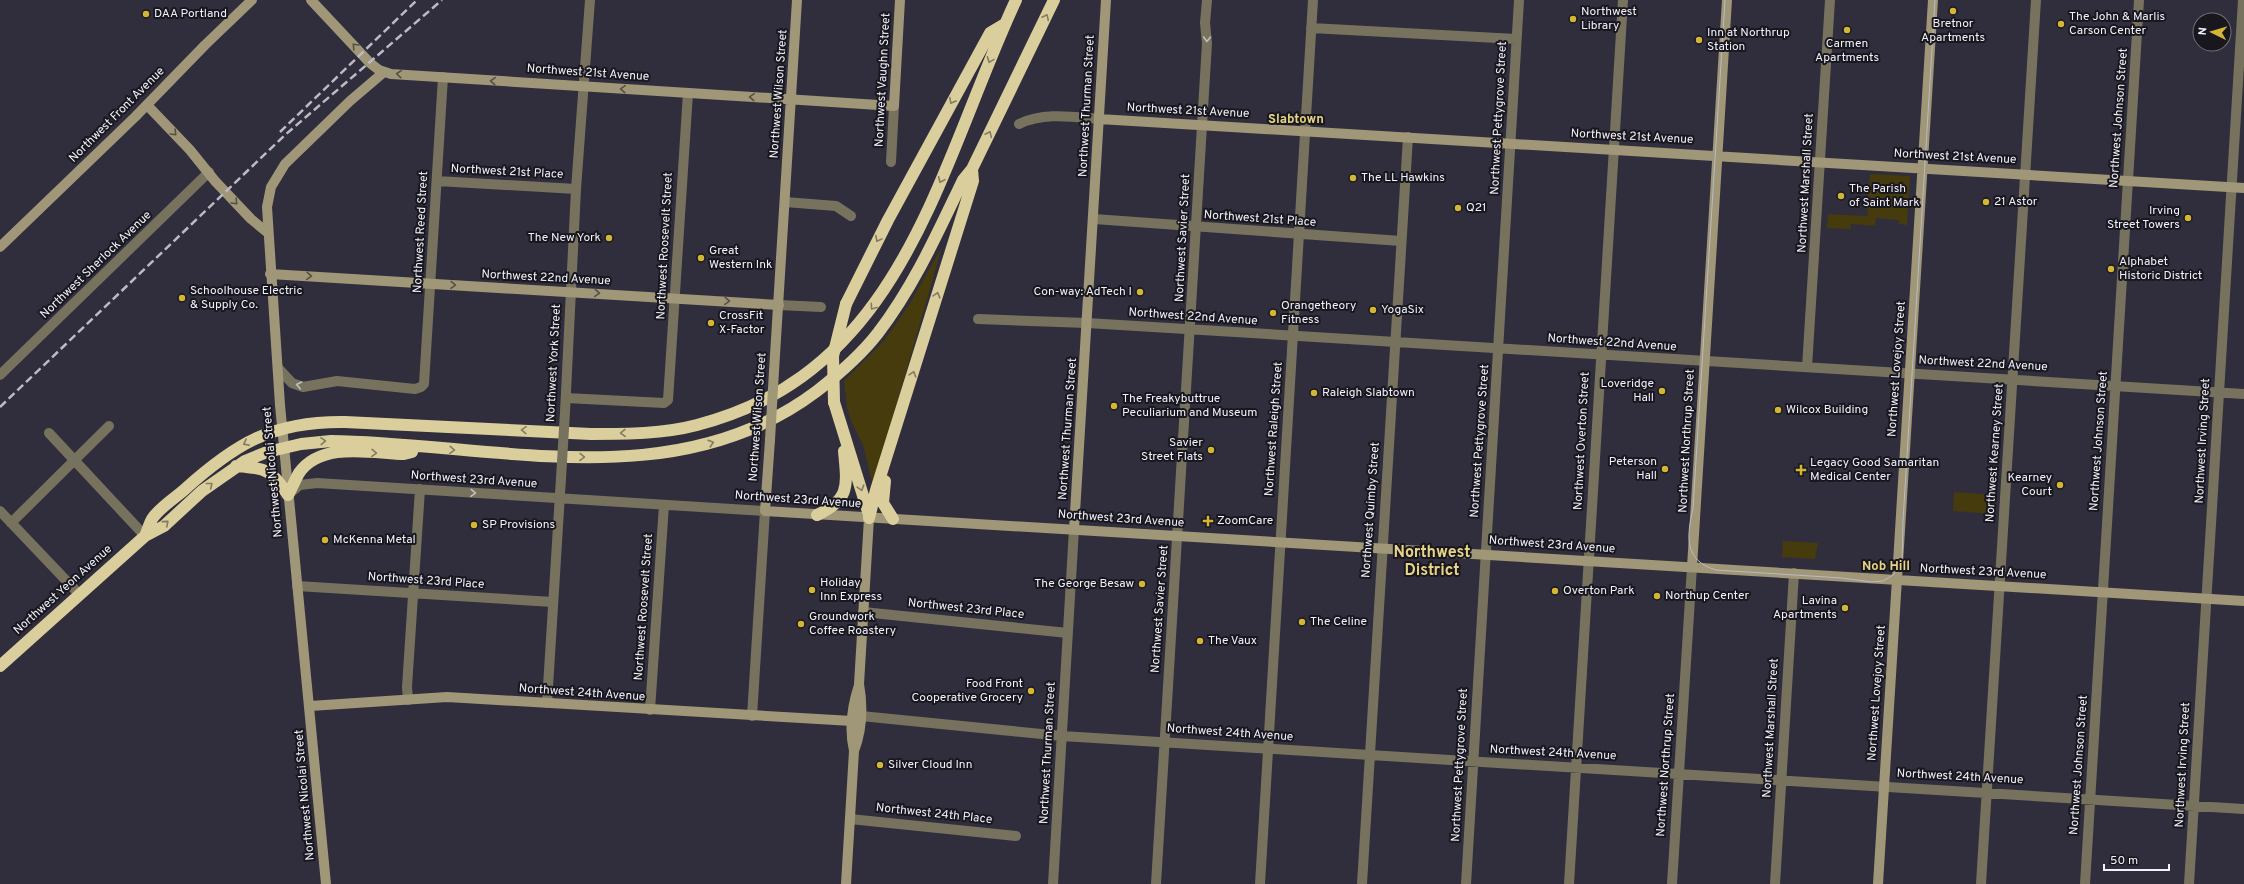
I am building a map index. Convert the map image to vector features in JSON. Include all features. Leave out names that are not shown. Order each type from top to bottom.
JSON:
[{"type":"highway","name":"Northwest Yeon Avenue","points":[[145,536],[153,518],[220,459],[246,442],[282,428],[333,422],[591,434],[631,433],[696,425],[736,412],[762,401],[791,385],[838,347],[868,314],[883,294],[921,224],[969,114],[1016,0]]},
{"type":"highway","points":[[869,518],[905,396],[973,181],[972,169],[1054,0]]},
{"type":"highway","points":[[869,518],[834,402],[833,356],[846,304],[894,210],[990,33],[1005,24]]},
{"type":"highway","name":"Northwest Yeon Avenue","points":[[0,666],[145,536],[164,526],[184,506],[236,466],[267,452],[331,441],[593,458],[635,457],[703,445],[764,423],[805,400],[831,380],[851,363],[876,335],[906,291],[963,180],[972,169]]},
{"type":"highway","points":[[893,519],[883,503],[883,491],[898,434],[905,396]]},
{"type":"highway","points":[[817,515],[835,506],[845,492],[847,483],[841,424]]},
{"type":"highway","points":[[236,466],[259,468],[271,473],[288,495],[300,473],[311,463],[325,455],[345,452],[404,454],[424,448]]},
{"type":"street","name":"Northwest Front Avenue","points":[[0,247],[147,105],[205,44],[252,0]]},
{"type":"street","name":"Northwest 21st Avenue","points":[[311,0],[370,63],[384,72],[443,78],[894,106]]},
{"type":"street","name":"Northwest York Street","points":[[547,703],[566,398],[576,189],[590,0]]},
{"type":"street","name":"Northwest Wilson Street","points":[[752,716],[797,0]]},
{"type":"street","name":"Northwest Vaughn Street","points":[[891,162],[900,0]]},
{"type":"street","name":"Northwest Thurman Street","points":[[1053,884],[1106,0]]},
{"type":"street","name":"Northwest Savier Street","points":[[1156,884],[1191,330],[1208,34],[1205,23],[1207,0]]},
{"type":"street","name":"Northwest Raleigh Street","points":[[1260,884],[1313,0]]},
{"type":"street","name":"Northwest Pettygrove Street","points":[[1466,884],[1472,761],[1499,348],[1518,0]]},
{"type":"street","name":"Northwest Overton Street","points":[[1569,884],[1600,355],[1623,0]]},
{"type":"street","name":"Northwest Northrup Street","points":[[1672,884],[1727,0]]},
{"type":"street","name":"Northwest Marshall Street","points":[[1808,367],[1830,0]]},
{"type":"street","name":"Northwest Lovejoy Street","points":[[1878,884],[1933,0]]},
{"type":"street","name":"Northwest Kearney Street","points":[[1981,884],[2036,0]]},
{"type":"street","name":"Northwest Johnson Street","points":[[2085,884],[2139,0]]},
{"type":"street","name":"Northwest Irving Street","points":[[2189,884],[2243,0]]},
{"type":"street","points":[[1312,28],[1516,39]]},
{"type":"street","points":[[268,233],[267,200],[273,181],[280,170],[327,123],[384,72]]},
{"type":"street","name":"Northwest Reed Street","points":[[278,368],[292,383],[303,387],[327,382],[366,383],[379,387],[415,389],[421,387],[425,379],[443,78]]},
{"type":"street","name":"Northwest Roosevelt Street","points":[[566,398],[664,403],[668,400],[676,298],[688,93]]},
{"type":"street","points":[[147,105],[209,172],[215,182],[268,233]]},
{"type":"street","name":"Northwest 21st Avenue","points":[[1019,124],[1035,118],[1055,116],[2244,188]]},
{"type":"street","name":"Northwest Quimby Street","points":[[1362,884],[1408,137]]},
{"type":"street","name":"Northwest Sherlock Avenue","points":[[0,375],[209,172]]},
{"type":"street","name":"Northwest 21st Place","points":[[437,181],[576,189]]},
{"type":"street","points":[[785,202],[836,206],[851,216]]},
{"type":"street","name":"Northwest 21st Place","points":[[1094,219],[1299,235],[1401,241]]},
{"type":"street","name":"Northwest Nicolai Street","points":[[268,233],[282,428],[326,884]]},
{"type":"street","name":"Northwest 22nd Avenue","points":[[270,274],[821,307]]},
{"type":"street","name":"Northwest 22nd Avenue","points":[[978,319],[1087,323],[2244,394]]},
{"type":"street","points":[[11,523],[76,461],[109,426]]},
{"type":"street","points":[[49,433],[145,536]]},
{"type":"street","name":"Northwest 23rd Avenue","points":[[288,495],[300,485],[309,483],[420,489],[766,512],[1074,529],[2244,601]]},
{"type":"street","points":[[408,700],[406,687],[420,489]]},
{"type":"street","name":"Northwest Roosevelt Street","points":[[650,710],[664,505]]},
{"type":"street","points":[[0,511],[79,594]]},
{"type":"street","points":[[846,884],[854,751],[851,736],[856,719],[853,702],[859,684],[869,518]]},
{"type":"street","name":"Northwest Marshall Street","points":[[1775,884],[1794,573]]},
{"type":"street","name":"Northwest 23rd Place","points":[[297,586],[553,602]]},
{"type":"street","name":"Northwest 23rd Place","points":[[863,612],[1068,633]]},
{"type":"street","name":"Northwest 24th Avenue","points":[[310,706],[440,697],[752,716],[856,719],[1062,736],[2090,798],[2244,809]]},
{"type":"street","name":"Northwest 24th Place","points":[[850,819],[1016,836]]},
{"type":"shaded area","points":[[1870,174],[1910,176],[1907,225],[1899,224],[1899,220],[1876,218],[1875,226],[1851,224],[1851,229],[1827,228],[1828,214],[1867,216]]},
{"type":"shaded area","points":[[942,247],[873,486],[863,445],[852,423],[847,408],[844,381],[883,342],[909,305]]},
{"type":"shaded area","points":[[1954,492],[1995,495],[1994,514],[1953,511]]},
{"type":"shaded area","points":[[1783,541],[1818,543],[1815,559],[1782,557]]},
{"type":"tram line","points":[[1725,0],[1693,508],[1689,528],[1690,546],[1698,560],[1705,566],[1716,570],[1842,578],[1872,582],[1883,581],[1893,575],[1902,562],[1903,521],[1935,0]]},
{"type":"railway","points":[[280,132],[417,0]]},
{"type":"railway","points":[[0,407],[285,135],[442,0]]},
{"type":"place","name":"Bretnor Apartments","points":[[1953,11]]},
{"type":"place","name":"DAA Portland","points":[[146,14]]},
{"type":"place","name":"Northwest Library","points":[[1573,19]]},
{"type":"place","name":"The John & Marlis Carson Center","points":[[2061,24]]},
{"type":"place","name":"Carmen Apartments","points":[[1847,30]]},
{"type":"place","name":"Inn at Northrup Station","points":[[1699,40]]},
{"type":"place","name":"The LL Hawkins","points":[[1353,178]]},
{"type":"place","name":"The Parish of Saint Mark","points":[[1841,196]]},
{"type":"place","name":"21 Astor","points":[[1986,202]]},
{"type":"place","name":"Q21","points":[[1458,208]]},
{"type":"place","name":"Irving Street Towers","points":[[2188,218]]},
{"type":"place","name":"The New York","points":[[609,238]]},
{"type":"place","name":"Great Western Ink","points":[[701,258]]},
{"type":"place","name":"Alphabet Historic District","points":[[2111,269]]},
{"type":"place","name":"Con-way: AdTech I","points":[[1140,292]]},
{"type":"place","name":"Schoolhouse Electric & Supply Co.","points":[[182,298]]},
{"type":"place","name":"YogaSix","points":[[1373,310]]},
{"type":"place","name":"Orangetheory Fitness","points":[[1273,313]]},
{"type":"place","name":"CrossFit X-Factor","points":[[711,323]]},
{"type":"place","name":"Loveridge Hall","points":[[1662,391]]},
{"type":"place","name":"Raleigh Slabtown","points":[[1314,393]]},
{"type":"place","name":"The Freakybuttrue Peculiarium and Museum","points":[[1114,406]]},
{"type":"place","name":"Wilcox Building","points":[[1778,410]]},
{"type":"place","name":"Savier Street Flats","points":[[1211,450]]},
{"type":"place","name":"Peterson Hall","points":[[1665,469]]},
{"type":"place","name":"Legacy Good Samaritan Medical Center","points":[[1801,470]]},
{"type":"place","name":"Kearney Court","points":[[2060,485]]},
{"type":"place","name":"ZoomCare","points":[[1208,521]]},
{"type":"place","name":"SP Provisions","points":[[474,525]]},
{"type":"place","name":"McKenna Metal","points":[[325,540]]},
{"type":"place","name":"The George Besaw","points":[[1142,584]]},
{"type":"place","name":"Holiday Inn Express","points":[[812,590]]},
{"type":"place","name":"Overton Park","points":[[1555,591]]},
{"type":"place","name":"Northup Center","points":[[1657,596]]},
{"type":"place","name":"Lavina Apartments","points":[[1845,608]]},
{"type":"place","name":"The Celine","points":[[1302,622]]},
{"type":"place","name":"Groundwork Coffee Roastery","points":[[801,624]]},
{"type":"place","name":"The Vaux","points":[[1200,641]]},
{"type":"place","name":"Food Front Cooperative Grocery","points":[[1031,691]]},
{"type":"place","name":"Silver Cloud Inn","points":[[880,765]]},
{"type":"district","name":"Slabtown","points":[[1296,120]]},
{"type":"district","name":"Northwest District","points":[[1432,562]]},
{"type":"district","name":"Nob Hill","points":[[1886,567]]}]
